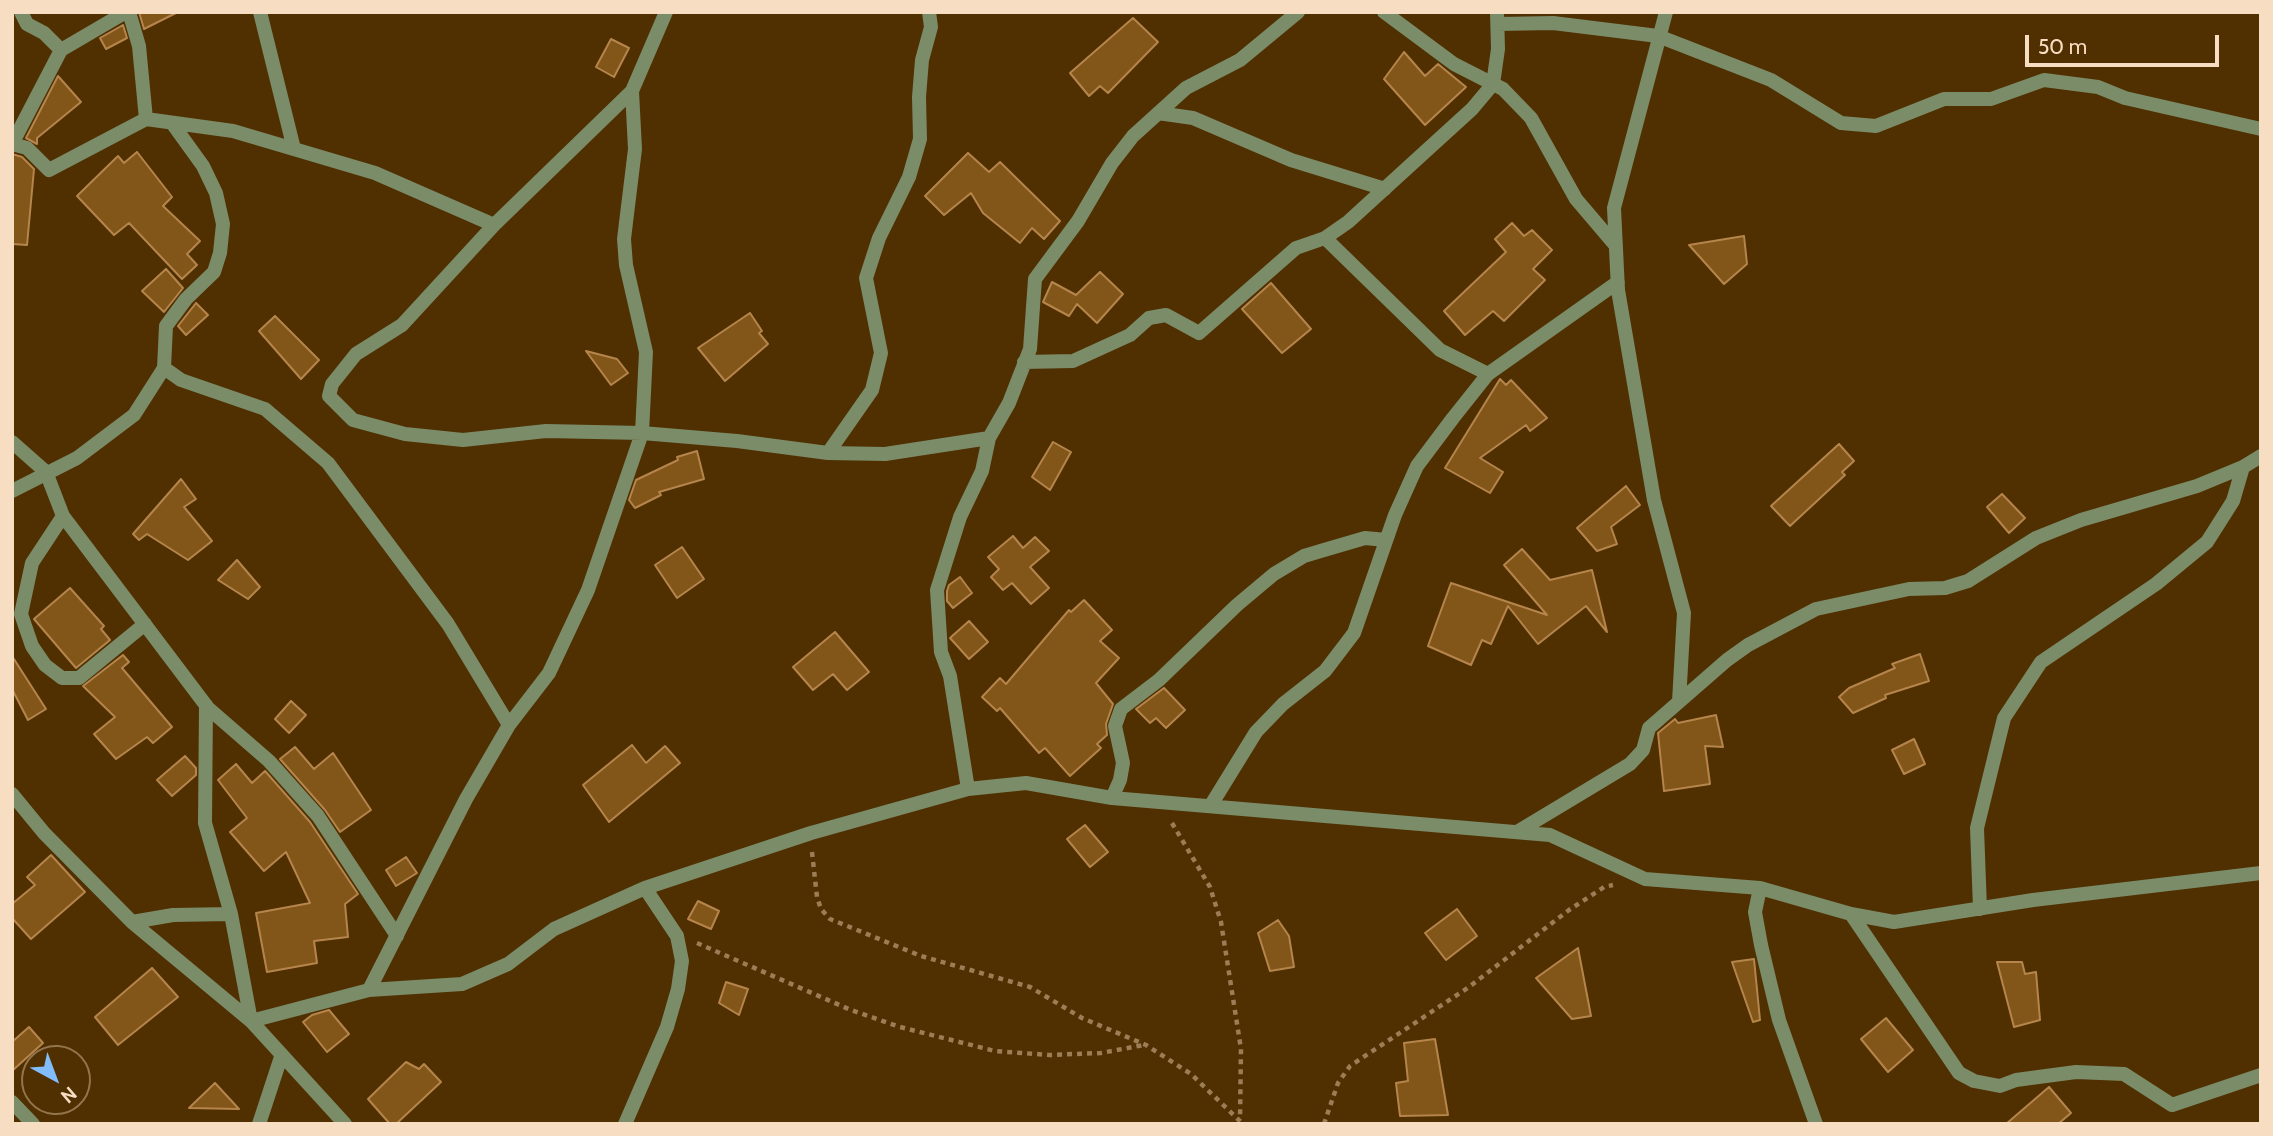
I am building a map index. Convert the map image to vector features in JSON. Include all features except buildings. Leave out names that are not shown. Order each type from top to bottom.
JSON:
[{"type":"street","points":[[146,119],[139,46],[128,12],[61,50],[12,144],[27,148],[49,170],[146,119],[233,131],[375,173],[494,225]]},
{"type":"street","points":[[260,12],[294,149]]},
{"type":"street","points":[[666,12],[632,91],[494,225],[402,325],[356,354],[332,384],[329,396],[353,420],[405,434],[463,440],[546,431],[642,433],[737,441],[828,453],[885,454],[989,438]]},
{"type":"street","points":[[828,453],[872,390],[881,354],[866,278],[888,215],[909,177],[920,139],[919,97],[922,60],[931,27],[929,12]]},
{"type":"street","points":[[968,789],[950,676],[941,652],[937,590],[960,517],[982,471],[989,438],[1009,403],[1030,349],[1035,279],[1078,221],[1112,163],[1158,113],[1186,88],[1240,60],[1297,12]]},
{"type":"street","points":[[1384,12],[1454,64],[1503,89],[1531,118],[1576,199],[1616,246]]},
{"type":"street","points":[[1666,12],[1614,208],[1618,282],[1654,500],[1684,613],[1679,702]]},
{"type":"street","points":[[12,30],[24,18],[61,50]]},
{"type":"street","points":[[1024,362],[1073,361],[1130,335],[1149,318],[1166,315],[1199,333],[1296,248],[1325,238],[1451,130],[1493,84],[1498,50],[1498,18],[1658,36],[1771,80],[1841,123],[1876,126],[1944,99],[1991,99],[2044,80],[2098,87],[2125,98],[2261,129]]},
{"type":"street","points":[[369,990],[466,799],[509,725],[549,673],[588,590],[642,433],[646,352],[626,265],[624,239],[635,149],[632,91]]},
{"type":"street","points":[[1158,113],[1193,118],[1291,160],[1385,188]]},
{"type":"street","points":[[12,491],[107,439],[134,415],[164,368],[166,326],[186,299],[214,272],[220,253],[223,224],[216,193],[203,166],[172,123]]},
{"type":"street","points":[[1325,238],[1440,350],[1488,374]]},
{"type":"street","points":[[1211,805],[1256,732],[1283,704],[1325,671],[1354,633],[1386,540],[1417,466],[1488,374],[1618,282]]},
{"type":"street","points":[[164,368],[192,384],[265,409],[328,463],[448,624],[509,725]]},
{"type":"street","points":[[12,442],[46,472],[64,516],[206,705],[269,761],[304,798],[349,860],[397,936]]},
{"type":"street","points":[[1517,832],[1638,758],[1649,728],[1679,702],[1748,645],[1816,609],[1909,589],[1945,588],[1968,581],[2036,538],[2081,520],[2197,486],[2243,467],[2261,456]]},
{"type":"street","points":[[1980,909],[1977,828],[1988,773],[2004,718],[2041,662],[2156,584],[2207,542],[2233,500],[2243,467]]},
{"type":"street","points":[[64,516],[33,563],[21,614],[32,646],[45,665],[62,678],[79,678],[145,624]]},
{"type":"street","points":[[1112,798],[1123,763],[1115,726],[1121,709],[1159,680],[1237,605],[1274,574],[1304,556],[1365,538],[1386,540]]},
{"type":"street","points":[[206,705],[205,823],[231,914],[251,1021]]},
{"type":"street","points":[[251,1021],[369,990],[434,988],[462,984],[486,976],[554,929],[645,888],[811,833],[968,789],[1027,783],[1112,798],[1550,835],[1644,879],[1760,888],[1851,914],[1894,922],[2261,873]]},
{"type":"street","points":[[12,794],[44,833],[132,922],[251,1021],[281,1057],[345,1124]]},
{"type":"street","points":[[625,1124],[667,1027],[678,989],[682,961],[677,936],[645,888]]},
{"type":"street","points":[[1760,888],[1755,912],[1761,945],[1779,1020],[1805,1085],[1816,1124]]},
{"type":"street","points":[[132,922],[173,915],[231,914]]},
{"type":"street","points":[[1851,914],[1953,1065],[1959,1073],[1974,1081],[2000,1086],[2016,1080],[2076,1072],[2124,1074],[2172,1105],[2261,1075]]},
{"type":"street","points":[[259,1124],[281,1057]]},
{"type":"street","points":[[12,1102],[33,1124]]},
{"type":"path","points":[[1159,801],[1210,887],[1221,922],[1241,1049],[1241,1123]]},
{"type":"path","points":[[811,833],[817,897],[821,909],[830,919],[921,956],[1030,987],[1082,1018],[1146,1045],[1191,1074],[1241,1123]]},
{"type":"path","points":[[1324,1124],[1338,1083],[1350,1066],[1469,987],[1525,942],[1604,887],[1644,879]]},
{"type":"path","points":[[677,936],[851,1010],[900,1027],[995,1052],[1049,1055],[1101,1053],[1146,1045]]}]
